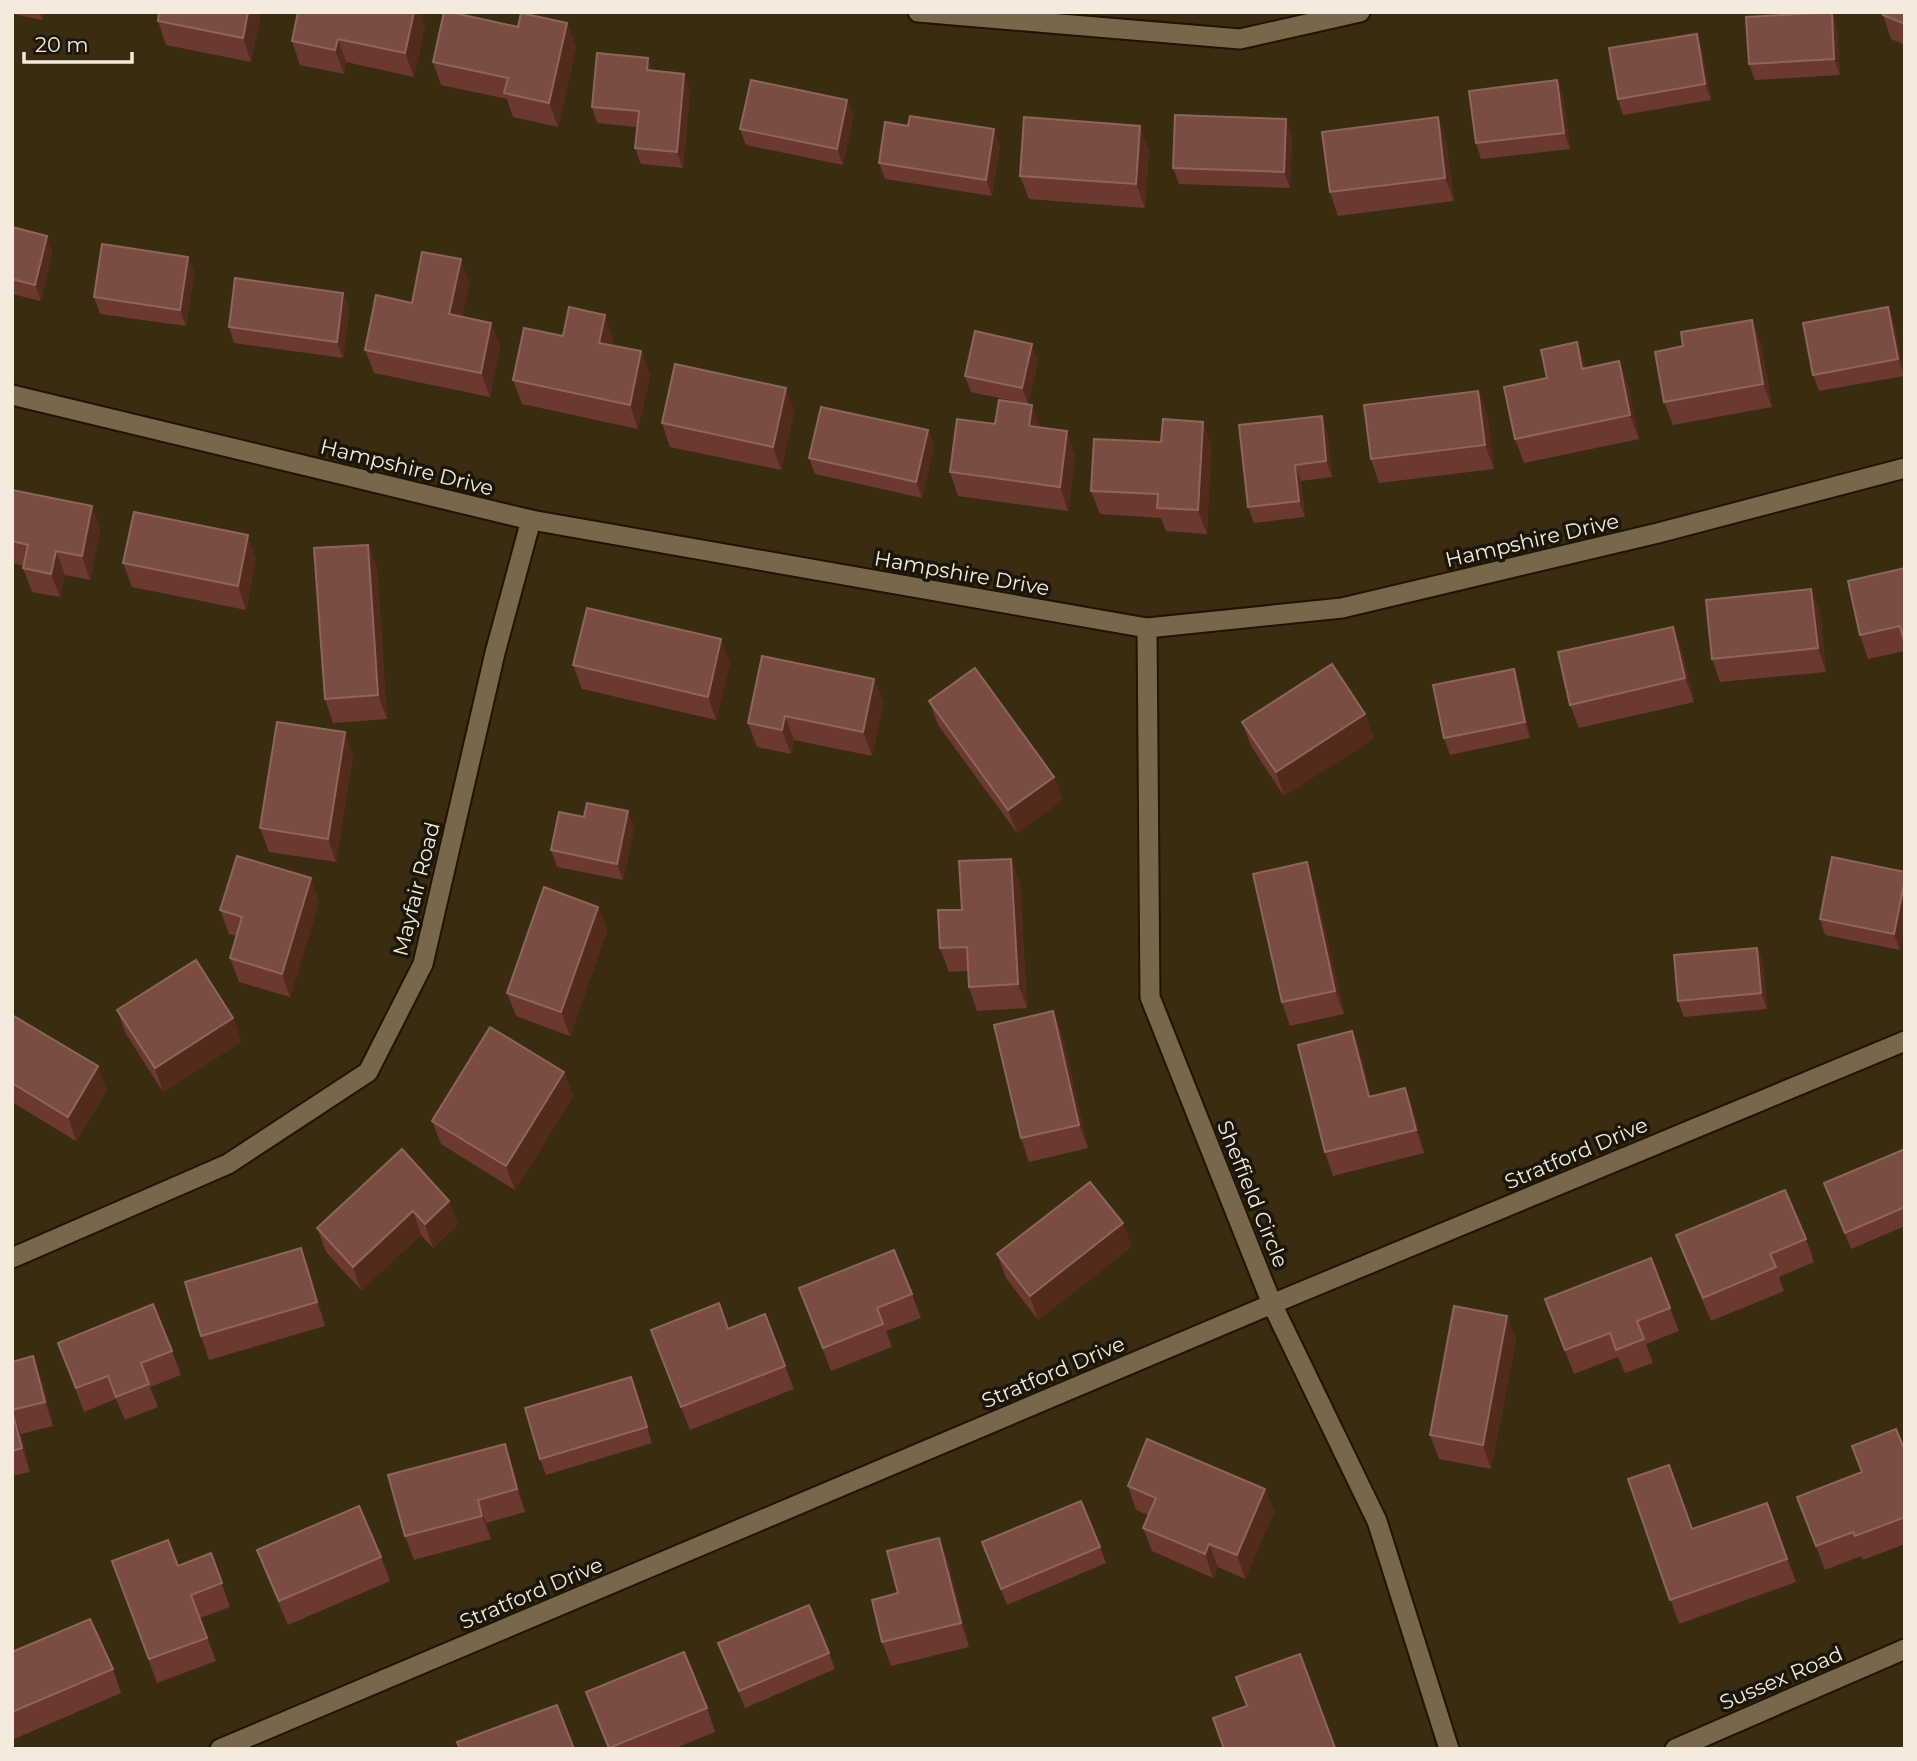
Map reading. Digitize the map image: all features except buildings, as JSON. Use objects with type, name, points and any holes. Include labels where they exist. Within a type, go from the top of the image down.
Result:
[{"type":"street","points":[[918,12],[1240,39],[1360,12]]},
{"type":"street","name":"Hampshire Drive","points":[[12,395],[531,520],[1147,628],[1342,608],[1658,533],[1905,468]]},
{"type":"street","name":"Mayfair Road","points":[[12,1258],[228,1164],[368,1072],[422,964],[495,653],[531,520]]},
{"type":"street","name":"Sheffield Circle","points":[[1147,628],[1150,997],[1272,1304],[1377,1521],[1449,1749]]},
{"type":"street","name":"Stratford Drive","points":[[220,1749],[1272,1304],[1905,1041]]},
{"type":"street","name":"Sussex Road","points":[[1675,1749],[1905,1649]]}]
